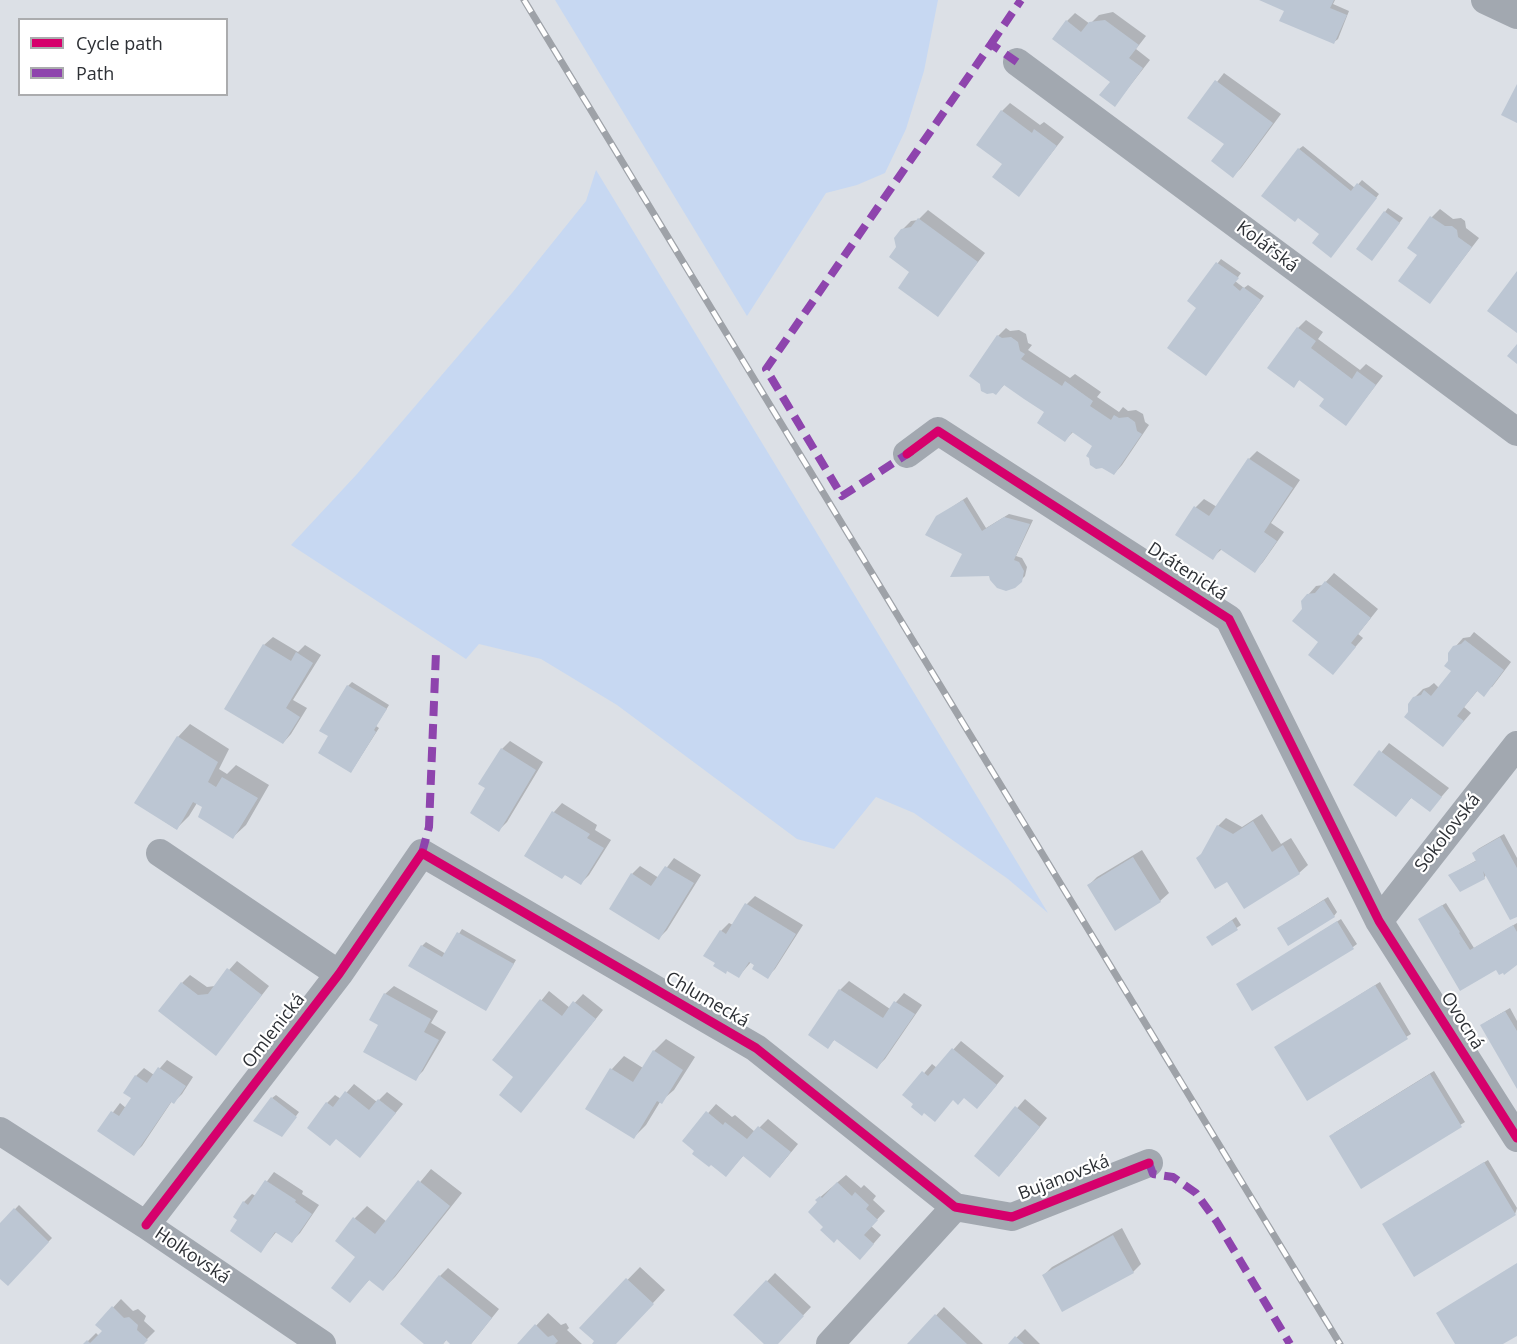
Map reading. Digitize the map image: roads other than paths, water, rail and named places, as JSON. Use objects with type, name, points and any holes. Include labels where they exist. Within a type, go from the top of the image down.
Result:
[{"type":"street","points":[[1485,0],[1517,15]]},
{"type":"street","name":"Kolářská","points":[[1017,62],[1517,432]]},
{"type":"street","name":"Drátenická","points":[[907,454],[938,431],[1229,619],[1379,921]]},
{"type":"street","name":"Sokolovská","points":[[1379,921],[1517,745]]},
{"type":"street","points":[[160,853],[339,974]]},
{"type":"street","name":"Omlenická","points":[[146,1225],[339,974],[422,853]]},
{"type":"street","name":"Chlumecká","points":[[422,853],[756,1048],[955,1207]]},
{"type":"street","name":"Ovocná","points":[[1379,921],[1517,1138]]},
{"type":"street","name":"Holkovská","points":[[0,1131],[146,1225],[322,1344]]},
{"type":"street","name":"Bujanovská","points":[[955,1207],[1012,1217],[1149,1163]]},
{"type":"street","points":[[830,1344],[955,1207]]},
{"type":"railway","points":[[524,0],[1340,1344]]}]
